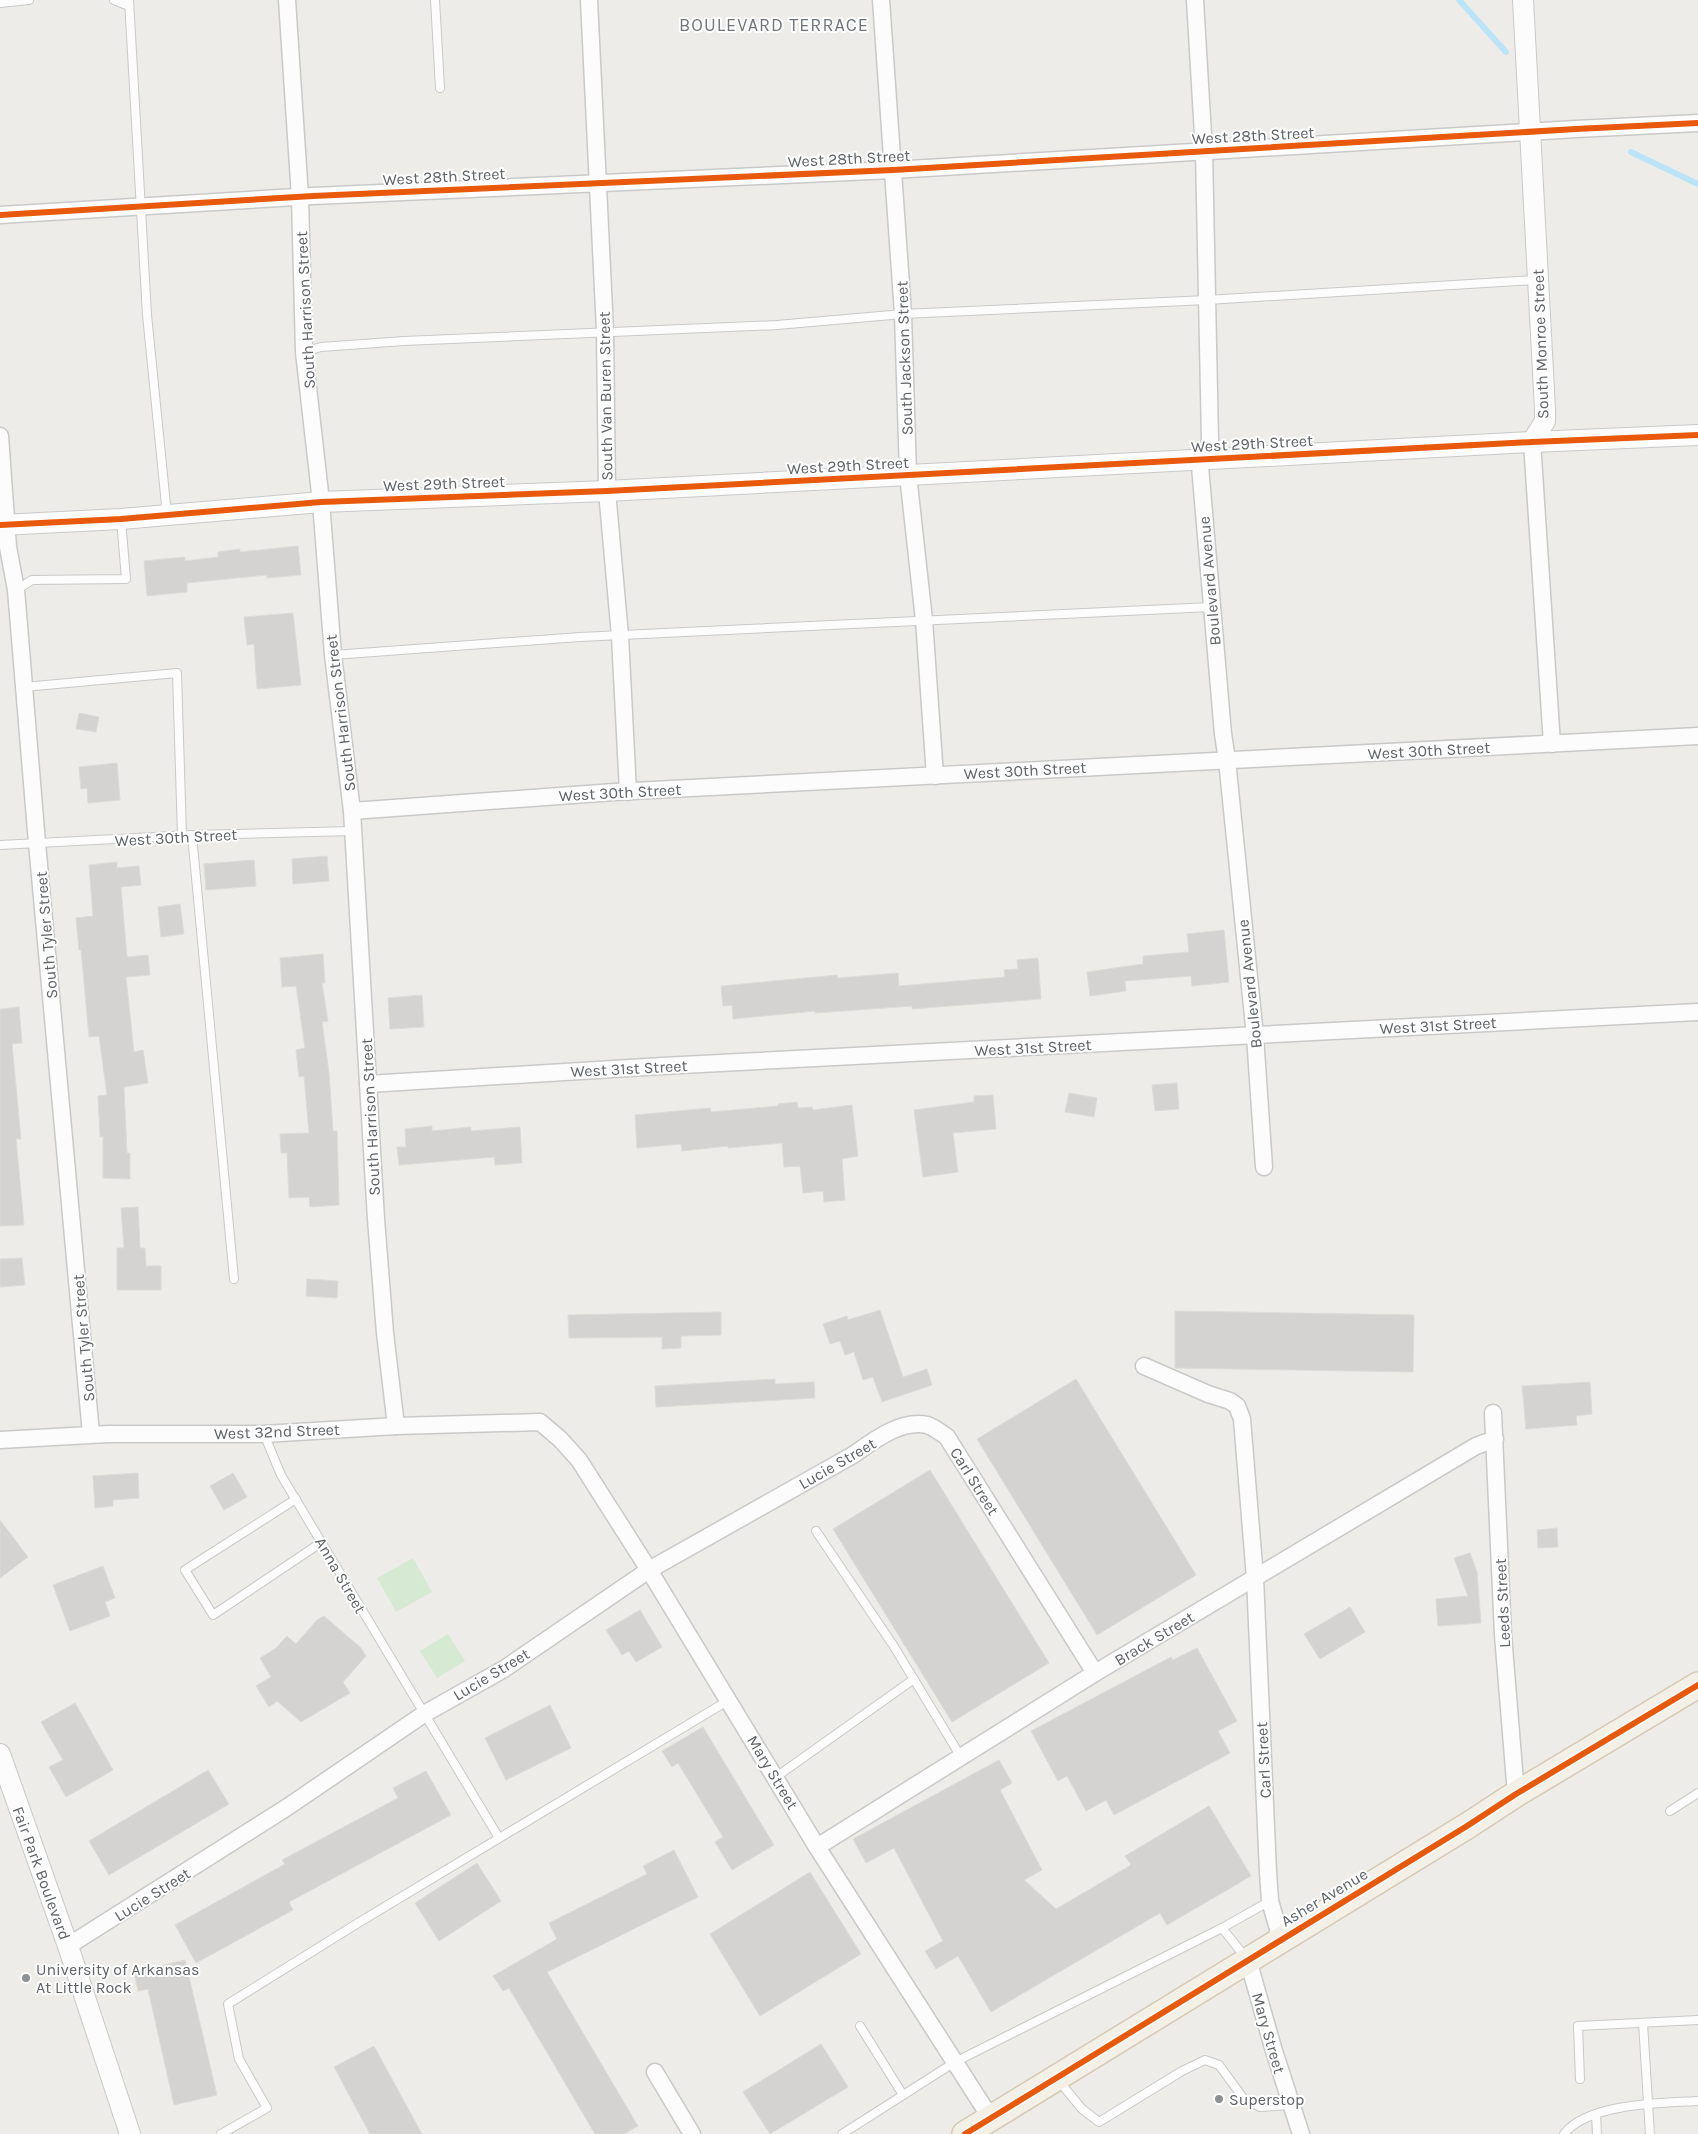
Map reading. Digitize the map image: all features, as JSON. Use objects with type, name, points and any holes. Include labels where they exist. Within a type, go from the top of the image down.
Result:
[{"type":"main road","name":"Asher Avenue","points":[[966,2134],[990,2117],[1057,2078],[1516,1794],[1698,1685]]},
{"type":"street","name":"South Harrison Street","points":[[287,0],[300,197],[304,352],[321,502],[333,655],[352,811],[385,1333],[396,1426]]},
{"type":"street","name":"South Van Buren Street","points":[[589,0],[605,331],[607,491],[620,636],[628,792]]},
{"type":"street","name":"South Jackson Street","points":[[881,0],[903,314],[908,475],[924,620],[935,776]]},
{"type":"street","points":[[1194,0],[1204,152],[1210,440],[1208,447],[1196,460]]},
{"type":"street","name":"South Monroe Street","points":[[1523,0],[1545,421],[1532,442],[1552,744]]},
{"type":"street","name":"West 28th Street","points":[[0,215],[300,197],[893,170],[1698,123]]},
{"type":"street","name":"West 29th Street","points":[[3,526],[121,519],[321,502],[607,491],[1532,442],[1698,435]]},
{"type":"street","name":"South Tyler Street","points":[[0,436],[3,526],[16,590],[37,843],[92,1434]]},
{"type":"street","name":"Boulevard Avenue","points":[[1196,460],[1200,466],[1223,734],[1256,1036],[1264,1167]]},
{"type":"street","name":"West 30th Street","points":[[352,811],[628,792],[1698,736]]},
{"type":"street","name":"West 31st Street","points":[[368,1084],[652,1066],[1698,1012]]},
{"type":"street","points":[[1144,1366],[1208,1394],[1230,1401],[1237,1406],[1242,1419],[1255,1578]]},
{"type":"street","name":"Leeds Street","points":[[1493,1413],[1503,1635],[1516,1794]]},
{"type":"street","name":"West 32nd Street","points":[[0,1440],[92,1434],[264,1434],[396,1426],[540,1422],[551,1430]]},
{"type":"street","name":"Lucie Street","points":[[68,1946],[286,1808],[424,1714],[504,1669],[649,1570],[896,1429],[914,1424],[925,1425]]},
{"type":"street","name":"Carl Street","points":[[925,1425],[947,1436],[1095,1673]]},
{"type":"street","name":"Mary Street","points":[[551,1430],[579,1460],[729,1700],[817,1847],[990,2117]]},
{"type":"street","name":"Brack Street","points":[[817,1847],[1095,1673],[1476,1446],[1495,1439]]},
{"type":"street","name":"Carl Street","points":[[1255,1578],[1270,1900],[1281,1939]]},
{"type":"street","name":"Fair Park Boulevard","points":[[0,1754],[68,1946],[130,2134]]},
{"type":"street","name":"Mary Street","points":[[1248,1960],[1300,2134]]},
{"type":"street","points":[[656,2072],[692,2134]]},
{"type":"lane","points":[[0,3],[29,0]]},
{"type":"lane","points":[[114,0],[129,3],[147,315],[166,505],[164,515]]},
{"type":"lane","points":[[435,0],[440,88]]},
{"type":"lane","points":[[304,352],[330,346],[605,331],[616,333],[777,325],[903,314],[1207,300],[1538,280]]},
{"type":"lane","points":[[16,590],[32,580],[126,579],[121,519]]},
{"type":"lane","points":[[333,655],[620,636],[1211,607]]},
{"type":"lane","points":[[24,687],[178,673],[182,836]]},
{"type":"lane","name":"West 30th Street","points":[[0,845],[192,835],[353,831]]},
{"type":"lane","points":[[192,835],[234,1279]]},
{"type":"lane","name":"Anna Street","points":[[264,1434],[281,1475],[499,1838]]},
{"type":"lane","points":[[296,1499],[185,1570],[213,1615],[322,1542]]},
{"type":"lane","points":[[816,1531],[854,1585],[961,1757]]},
{"type":"lane","points":[[776,1777],[914,1679]]},
{"type":"lane","points":[[221,2134],[267,2108],[239,2058],[228,2004],[729,1700]]},
{"type":"lane","points":[[1670,1811],[1698,1793]]},
{"type":"lane","points":[[842,2134],[956,2062],[1222,1928],[1270,1900]]},
{"type":"lane","points":[[1222,1928],[1248,1960]]},
{"type":"lane","points":[[1580,2079],[1578,2026],[1698,2020]]},
{"type":"lane","points":[[1643,2023],[1650,2134]]},
{"type":"lane","points":[[860,2026],[903,2095]]},
{"type":"lane","points":[[1057,2078],[1082,2109],[1099,2122],[1182,2071],[1205,2060],[1219,2065],[1244,2099],[1260,2107],[1290,2105]]},
{"type":"lane","points":[[1564,2134],[1568,2128],[1596,2114],[1648,2104],[1698,2101]]},
{"type":"lane","points":[[1596,2114],[1597,2134]]},
{"type":"green space","points":[[413,1558],[432,1592],[396,1612],[377,1578]]},
{"type":"green space","points":[[448,1634],[465,1661],[437,1678],[420,1651]]},
{"type":"building","points":[[298,546],[301,575],[267,578],[267,575],[187,583],[187,592],[147,596],[144,561],[185,557],[185,561],[218,557],[218,552],[240,549],[240,552]]},
{"type":"building","points":[[293,613],[301,685],[257,689],[254,644],[247,645],[244,617]]},
{"type":"building","points":[[79,713],[99,717],[96,732],[76,729]]},
{"type":"building","points":[[117,763],[120,800],[88,803],[87,788],[81,789],[79,767]]},
{"type":"building","points":[[327,856],[329,881],[293,884],[292,859]]},
{"type":"building","points":[[254,860],[256,886],[206,890],[204,864]]},
{"type":"building","points":[[117,862],[117,868],[139,866],[141,885],[121,887],[127,957],[148,955],[150,975],[126,977],[134,1052],[143,1050],[148,1083],[124,1087],[127,1153],[130,1153],[130,1179],[103,1178],[103,1136],[100,1137],[98,1096],[107,1095],[99,1036],[89,1037],[76,918],[93,916],[89,865]]},
{"type":"building","points":[[180,904],[184,934],[161,937],[158,907]]},
{"type":"building","points":[[1224,930],[1229,982],[1192,986],[1191,976],[1125,981],[1126,991],[1090,996],[1087,972],[1143,964],[1143,956],[1189,952],[1187,934]]},
{"type":"building","points":[[323,954],[325,983],[322,983],[328,1021],[322,1022],[329,1073],[333,1131],[337,1131],[339,1205],[310,1207],[309,1197],[289,1198],[287,1153],[281,1153],[280,1134],[309,1133],[304,1076],[299,1077],[296,1050],[305,1048],[296,986],[282,987],[280,958]]},
{"type":"building","points":[[1038,958],[1041,999],[912,1009],[912,1006],[815,1013],[815,1011],[733,1019],[732,1005],[723,1006],[721,986],[837,975],[838,978],[898,973],[899,986],[1005,977],[1004,970],[1018,969],[1017,960]]},
{"type":"building","points":[[422,995],[424,1027],[390,1029],[388,998]]},
{"type":"building","points":[[19,1007],[22,1043],[12,1044],[21,1139],[16,1139],[24,1225],[0,1226],[0,1009]]},
{"type":"building","points":[[1177,1083],[1179,1109],[1155,1111],[1152,1085]]},
{"type":"building","points":[[1069,1093],[1097,1098],[1094,1117],[1065,1112]]},
{"type":"building","points":[[993,1095],[996,1129],[953,1133],[958,1172],[923,1177],[914,1110],[974,1102],[974,1096]]},
{"type":"building","points":[[797,1102],[798,1108],[812,1107],[813,1110],[852,1105],[858,1156],[842,1159],[845,1200],[824,1202],[823,1191],[803,1193],[800,1166],[784,1167],[782,1143],[682,1151],[681,1144],[637,1148],[635,1115],[710,1108],[711,1112],[778,1106],[778,1104]]},
{"type":"building","points":[[432,1126],[432,1131],[471,1127],[471,1131],[520,1127],[522,1163],[495,1165],[494,1157],[399,1165],[397,1147],[406,1147],[405,1129]]},
{"type":"building","points":[[138,1207],[140,1248],[145,1248],[146,1266],[161,1266],[161,1290],[117,1290],[117,1248],[124,1248],[121,1208]]},
{"type":"building","points":[[22,1258],[25,1285],[0,1287],[0,1259]]},
{"type":"building","points":[[307,1279],[338,1281],[337,1298],[306,1296]]},
{"type":"building","points":[[880,1310],[903,1377],[927,1369],[932,1385],[882,1402],[873,1377],[863,1380],[854,1352],[845,1355],[840,1341],[830,1344],[823,1324],[847,1316],[848,1320]]},
{"type":"building","points":[[1175,1311],[1414,1315],[1413,1372],[1175,1368]]},
{"type":"building","points":[[721,1312],[721,1335],[681,1336],[681,1348],[662,1349],[662,1337],[569,1338],[568,1315]]},
{"type":"building","points":[[775,1379],[775,1384],[814,1382],[815,1398],[656,1407],[655,1386]]},
{"type":"building","points":[[1076,1379],[1196,1575],[1097,1635],[977,1439]]},
{"type":"building","points":[[1590,1382],[1592,1414],[1576,1416],[1577,1425],[1526,1429],[1522,1386]]},
{"type":"building","points":[[930,1470],[1049,1663],[952,1722],[833,1529]]},
{"type":"building","points":[[138,1473],[139,1498],[113,1500],[113,1506],[95,1508],[93,1476]]},
{"type":"building","points":[[233,1473],[247,1497],[224,1510],[210,1486]]},
{"type":"building","points":[[0,1520],[28,1557],[0,1578]]},
{"type":"building","points":[[1557,1528],[1558,1547],[1538,1548],[1537,1530]]},
{"type":"building","points":[[1470,1553],[1477,1572],[1481,1623],[1438,1626],[1436,1599],[1468,1596],[1454,1558]]},
{"type":"building","points":[[103,1566],[115,1598],[105,1602],[110,1616],[70,1631],[53,1585]]},
{"type":"building","points":[[1350,1607],[1365,1632],[1320,1659],[1304,1634]]},
{"type":"building","points":[[640,1610],[662,1647],[636,1662],[629,1651],[622,1655],[606,1630]]},
{"type":"building","points":[[324,1616],[361,1648],[366,1656],[343,1682],[350,1693],[301,1722],[277,1701],[269,1707],[256,1686],[271,1677],[260,1658],[276,1648],[287,1636],[296,1644],[317,1620]]},
{"type":"building","points":[[1197,1648],[1237,1721],[1218,1731],[1230,1753],[1114,1815],[1106,1800],[1086,1811],[1067,1776],[1058,1781],[1031,1731],[1171,1657],[1173,1660]]},
{"type":"building","points":[[75,1703],[113,1770],[66,1797],[49,1767],[63,1760],[41,1722]]},
{"type":"building","points":[[550,1705],[571,1748],[506,1780],[485,1738]]},
{"type":"building","points":[[703,1727],[774,1845],[732,1870],[715,1842],[723,1837],[678,1763],[672,1767],[662,1751]]},
{"type":"building","points":[[999,1760],[1012,1783],[1000,1790],[1042,1870],[1024,1880],[1056,1909],[1131,1865],[1125,1856],[1209,1806],[1251,1876],[1167,1925],[1160,1913],[991,2012],[958,1956],[936,1969],[925,1951],[943,1941],[894,1848],[866,1863],[853,1839]]},
{"type":"building","points":[[208,1770],[229,1804],[109,1875],[89,1841]]},
{"type":"building","points":[[426,1771],[451,1815],[289,1902],[293,1910],[196,1963],[175,1925],[285,1864],[282,1860],[398,1798],[393,1788]]},
{"type":"building","points":[[674,1850],[698,1897],[547,1972],[638,2126],[624,2134],[595,2134],[509,1988],[503,1991],[493,1976],[557,1939],[549,1923],[647,1874],[643,1866]]},
{"type":"building","points":[[477,1863],[501,1901],[439,1941],[415,1903]]},
{"type":"building","points":[[810,1872],[861,1954],[760,2016],[710,1934]]},
{"type":"building","points":[[185,1960],[217,2095],[174,2105],[148,1989],[138,1991],[134,1972]]},
{"type":"building","points":[[821,2044],[848,2087],[770,2134],[743,2092]]},
{"type":"building","points":[[374,2046],[422,2134],[370,2134],[334,2067]]},
{"type":"waterway","points":[[1459,0],[1506,52]]},
{"type":"waterway","points":[[1631,152],[1698,184]]},
{"type":"cycle path","points":[[0,215],[313,196],[893,170],[1698,123]]},
{"type":"cycle path","points":[[0,525],[121,519],[321,502],[607,491],[1532,442],[1698,435]]},
{"type":"cycle path","points":[[965,2134],[1467,1826],[1516,1794],[1698,1685]]},
{"type":"place","name":"University of Arkansas At Little Rock","points":[[26,1978]]},
{"type":"place","name":"Superstop","points":[[1219,2099]]},
{"type":"district","name":"BOULEVARD TERRACE","points":[[774,25]]}]
